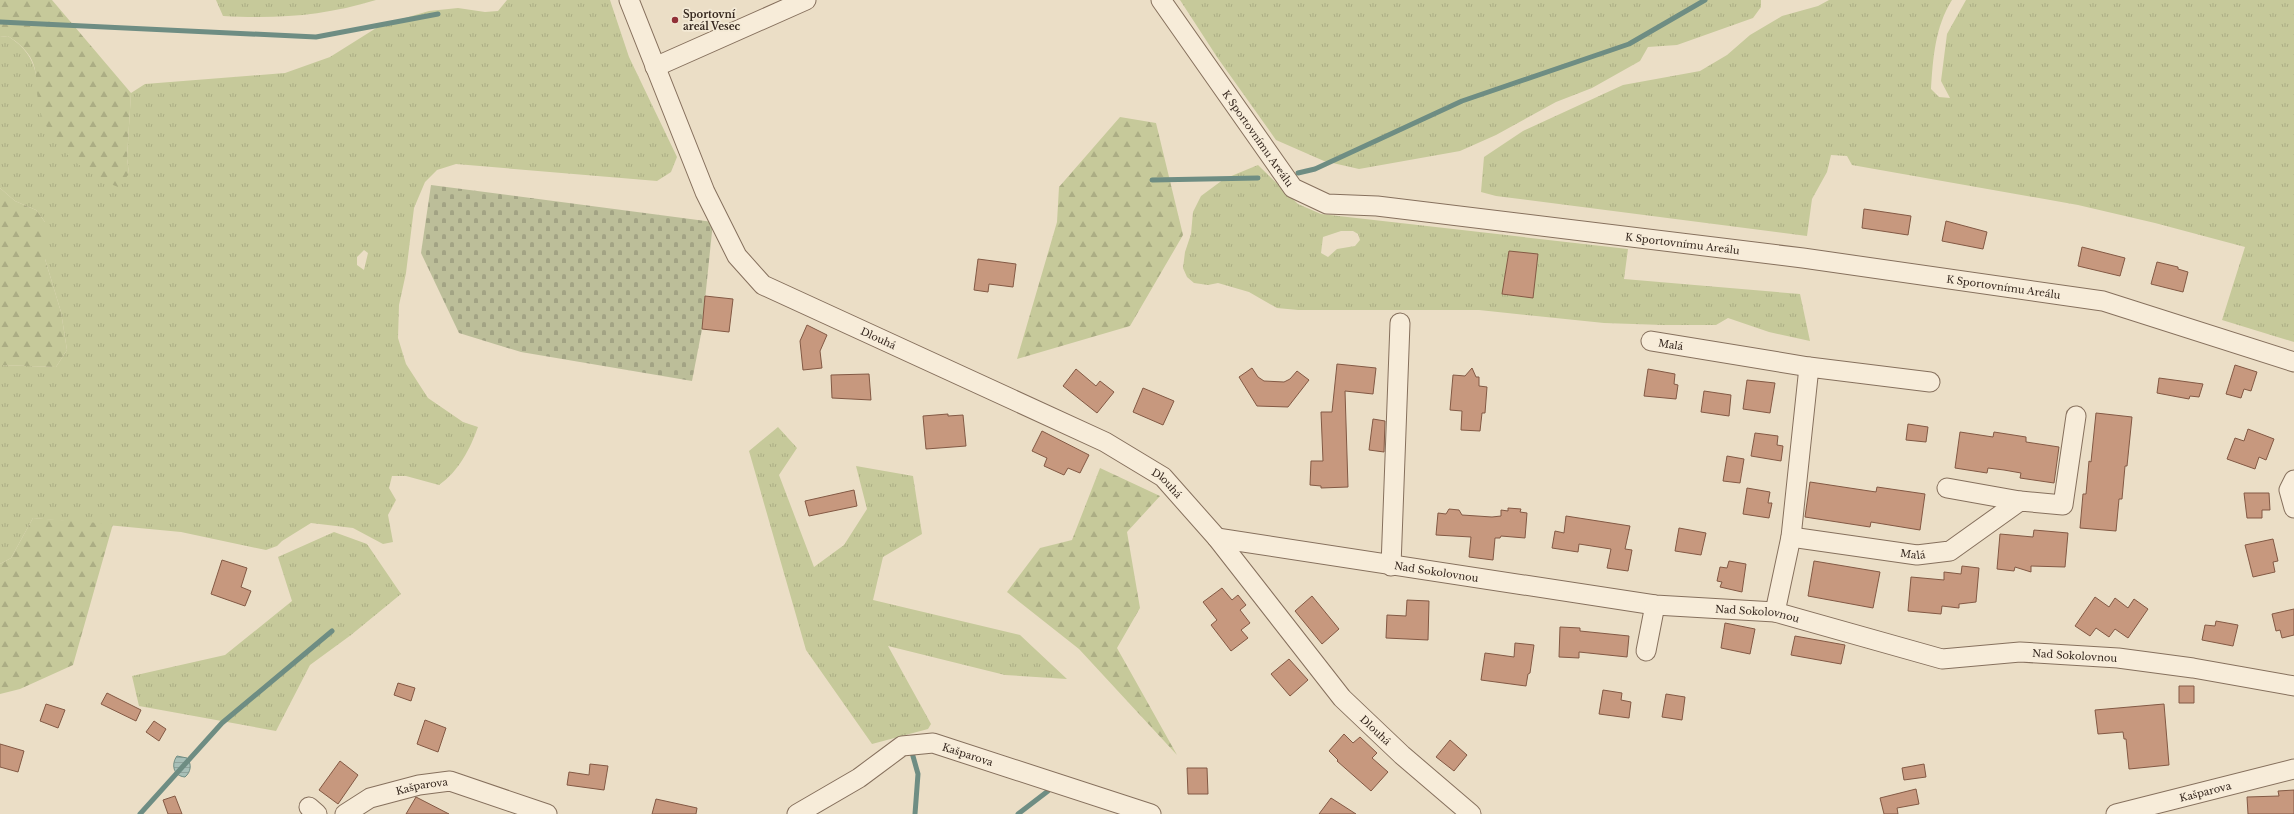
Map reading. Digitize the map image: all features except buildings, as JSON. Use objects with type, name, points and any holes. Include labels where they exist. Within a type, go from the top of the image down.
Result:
[{"type":"street","points":[[629,0],[655,67],[806,0]]},
{"type":"street","name":"K Sportovnímu Areálu","points":[[1161,0],[1292,188],[1327,204],[1377,206],[1803,258],[2103,301],[2294,362]]},
{"type":"street","name":"Dlouhá","points":[[655,67],[705,192],[737,256],[763,285],[1105,442],[1163,476],[1217,538],[1342,698],[1402,755],[1471,814]]},
{"type":"street","points":[[1392,566],[1400,323]]},
{"type":"street","name":"Malá","points":[[1651,341],[1809,367],[1930,382]]},
{"type":"street","points":[[1775,612],[1791,536],[1809,367]]},
{"type":"street","points":[[1947,488],[2020,501],[2062,505],[2076,416]]},
{"type":"street","points":[[2294,480],[2289,490],[2294,508]]},
{"type":"street","name":"Malá","points":[[1791,536],[1917,555],[1950,551],[2020,501]]},
{"type":"street","name":"Nad Sokolovnou","points":[[1217,538],[1392,566],[1655,605],[1775,612],[1942,659],[2020,652],[2118,658],[2193,668],[2294,686]]},
{"type":"street","points":[[1646,651],[1655,605]]},
{"type":"street","name":"Kašparova","points":[[797,814],[859,778],[902,746],[933,743],[1151,814]]},
{"type":"street","name":"Kašparova","points":[[2116,814],[2294,769]]},
{"type":"street","name":"Kašparova","points":[[345,814],[370,798],[419,785],[450,781],[547,814]]},
{"type":"green space","points":[[0,0],[52,0],[131,93],[127,158],[129,174],[118,187],[106,182],[83,168],[54,140],[42,116],[37,92],[36,72],[33,63],[28,54],[20,45],[8,36],[0,37]]},
{"type":"green space","points":[[216,0],[376,0],[338,10],[319,13],[243,17],[223,16]]},
{"type":"green space","points":[[507,0],[610,0],[629,57],[677,157],[671,172],[657,181],[456,164],[437,170],[425,182],[414,208],[406,273],[399,305],[398,338],[406,364],[428,398],[463,422],[478,427],[463,459],[452,473],[439,485],[406,476],[392,476],[389,488],[396,500],[388,515],[393,542],[383,544],[353,528],[311,523],[282,541],[277,546],[266,550],[181,532],[33,518],[11,558],[0,564],[0,365],[56,367],[67,350],[61,312],[45,259],[45,222],[36,210],[15,201],[0,188],[0,37],[8,36],[19,44],[32,61],[37,80],[42,115],[129,174],[127,158],[131,93],[145,84],[285,73],[330,57],[381,25],[429,11],[458,8],[485,12],[498,11]],"holes":[[[364,250],[368,253],[364,270],[357,265],[357,257]]]},
{"type":"green space","points":[[1180,0],[1761,0],[1761,7],[1753,18],[1677,45],[1648,47],[1640,61],[1592,88],[1556,102],[1496,135],[1460,151],[1359,169],[1324,161],[1276,140],[1217,57]]},
{"type":"green space","points":[[1829,0],[1952,0],[1946,10],[1938,32],[1934,54],[1931,89],[1939,97],[1950,98],[1941,81],[1947,34],[1966,0],[2294,0],[2294,342],[2222,320],[2245,247],[2155,223],[2078,205],[1852,165],[1847,156],[1831,155],[1827,172],[1812,199],[1807,236],[1496,196],[1481,192],[1484,157],[1523,131],[1623,85],[1700,71],[1727,55],[1750,35],[1782,16],[1818,6]]},
{"type":"green space","points":[[1120,117],[1156,123],[1183,235],[1130,326],[1017,359],[1057,222],[1059,187]]},
{"type":"green space","points":[[1258,165],[1298,204],[1321,214],[1628,249],[1624,279],[1800,294],[1810,341],[1769,332],[1728,318],[1716,325],[1663,325],[1604,323],[1479,310],[1298,310],[1277,308],[1249,292],[1218,283],[1208,285],[1194,283],[1187,277],[1183,268],[1185,252],[1191,234],[1193,212],[1201,196],[1224,179]],"holes":[[[1341,231],[1353,231],[1358,234],[1360,240],[1355,246],[1337,249],[1328,257],[1321,253],[1323,237]]]},
{"type":"green space","points":[[431,185],[713,222],[702,329],[692,381],[521,352],[459,333],[421,253]]},
{"type":"green space","points":[[0,188],[15,201],[36,210],[45,222],[45,259],[61,312],[67,350],[56,367],[0,365]]},
{"type":"green space","points":[[778,427],[797,448],[779,475],[814,567],[844,545],[867,509],[856,466],[913,476],[922,534],[883,557],[873,600],[1020,635],[1067,679],[1005,675],[888,646],[931,724],[928,729],[872,744],[806,650],[749,451]]},
{"type":"green space","points":[[1100,468],[1160,496],[1127,532],[1140,608],[1117,648],[1177,755],[1079,649],[1007,592],[1040,548],[1072,540]]},
{"type":"green space","points":[[33,518],[113,524],[73,665],[20,689],[0,694],[0,564],[11,558]]},
{"type":"green space","points":[[334,532],[367,544],[401,594],[351,635],[310,665],[276,731],[139,706],[132,676],[225,655],[292,601],[278,557]]},
{"type":"water","points":[[177,756],[187,758],[190,763],[190,770],[185,777],[178,774],[174,769],[174,763]]},
{"type":"waterway","points":[[1298,173],[1315,169],[1462,101],[1629,44],[1705,0]]},
{"type":"waterway","points":[[0,22],[316,37],[438,14]]},
{"type":"waterway","points":[[1152,180],[1258,178]]},
{"type":"waterway","points":[[140,814],[222,723],[332,631]]},
{"type":"waterway","points":[[911,749],[918,774],[915,814]]},
{"type":"waterway","points":[[1018,814],[1048,791]]},
{"type":"place","name":"Sportovní areál Vesec","points":[[675,20]]}]
